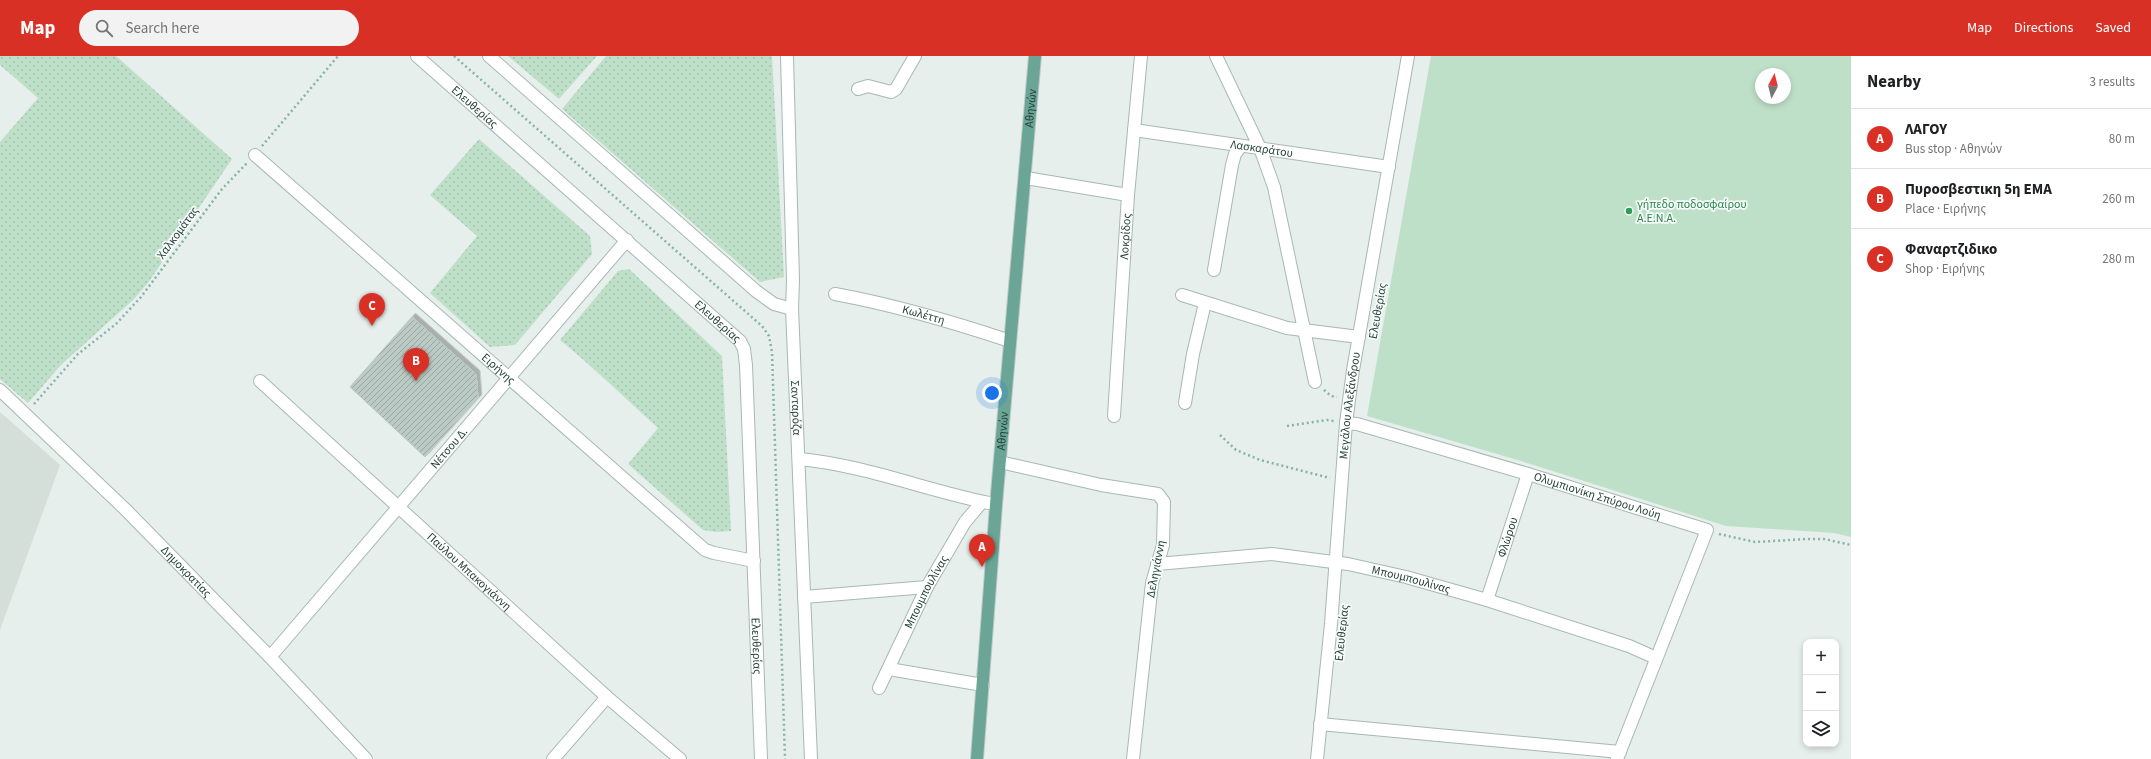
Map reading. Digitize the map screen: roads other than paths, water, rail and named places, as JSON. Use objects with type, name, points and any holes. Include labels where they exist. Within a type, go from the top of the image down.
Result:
[{"type":"main road","name":"Αθηνών","points":[[977,759],[996,505],[1026,178],[1035,56]]},
{"type":"street","name":"Ελευθερίας","points":[[417,56],[733,333],[744,348],[746,365],[761,759]]},
{"type":"street","points":[[489,56],[756,291],[774,304],[792,309]]},
{"type":"street","name":"Σανταρόζα","points":[[787,56],[793,280],[792,309],[811,759]]},
{"type":"street","points":[[858,89],[868,86],[891,92],[896,90],[915,56]]},
{"type":"street","name":"Λοκρίδος","points":[[1114,416],[1128,195],[1141,56]]},
{"type":"street","points":[[1216,56],[1260,148],[1274,187],[1315,382]]},
{"type":"street","name":"Μεγάλου Αλεξάνδρου","points":[[1317,759],[1346,423],[1359,337],[1408,56]]},
{"type":"street","name":"Λασκαράτου","points":[[1134,130],[1388,167]]},
{"type":"street","points":[[1214,270],[1232,165],[1235,154],[1241,146]]},
{"type":"street","name":"Ειρήνης","points":[[255,155],[509,376],[705,550],[754,561]]},
{"type":"street","points":[[1026,178],[1128,195]]},
{"type":"street","name":"Νέτσου Δ.","points":[[270,657],[627,240]]},
{"type":"street","name":"Κωλέττη","points":[[835,294],[926,315],[1010,342]]},
{"type":"street","points":[[1182,295],[1287,328],[1359,337]]},
{"type":"street","points":[[1185,403],[1193,354],[1205,303]]},
{"type":"street","name":"Παύλου Μπακογιάννη","points":[[260,381],[397,508],[607,697],[680,759]]},
{"type":"street","name":"Δημοκρατίας","points":[[0,390],[27,413],[125,509],[270,657],[366,759]]},
{"type":"street","name":"Ολυμπιονίκη Σπύρου Λούη","points":[[1346,423],[1357,424],[1528,474],[1708,530],[1656,658]]},
{"type":"street","points":[[799,459],[823,462],[912,482],[996,505]]},
{"type":"street","name":"Δεληγιάννη","points":[[1000,462],[1102,485],[1158,494],[1164,502],[1163,545],[1152,583],[1133,759]]},
{"type":"street","name":"Φλώρου","points":[[1487,600],[1528,474]]},
{"type":"street","name":"Μπουμπουλίνας","points":[[878,688],[889,669],[927,587],[965,522],[982,502]]},
{"type":"street","name":"Μπουμπουλίνας","points":[[1157,564],[1272,554],[1335,562],[1406,577],[1487,600],[1629,646],[1656,658]]},
{"type":"street","points":[[804,598],[927,587]]},
{"type":"street","points":[[1320,724],[1618,755],[1656,658]]},
{"type":"street","points":[[889,669],[983,685]]},
{"type":"street","points":[[552,759],[607,697]]},
{"type":"place","name":"γήπεδο ποδοσφαίρου Α.Ε.Ν.Α.","points":[[1629,211]]},
{"type":"place","name":"Φαναρτζιδικο","points":[[372,326]]},
{"type":"place","name":"Πυροσβεστικη 5η ΕΜΑ","points":[[416,381]]},
{"type":"place","name":"ΛΑΓΟΥ","points":[[982,567]]}]
